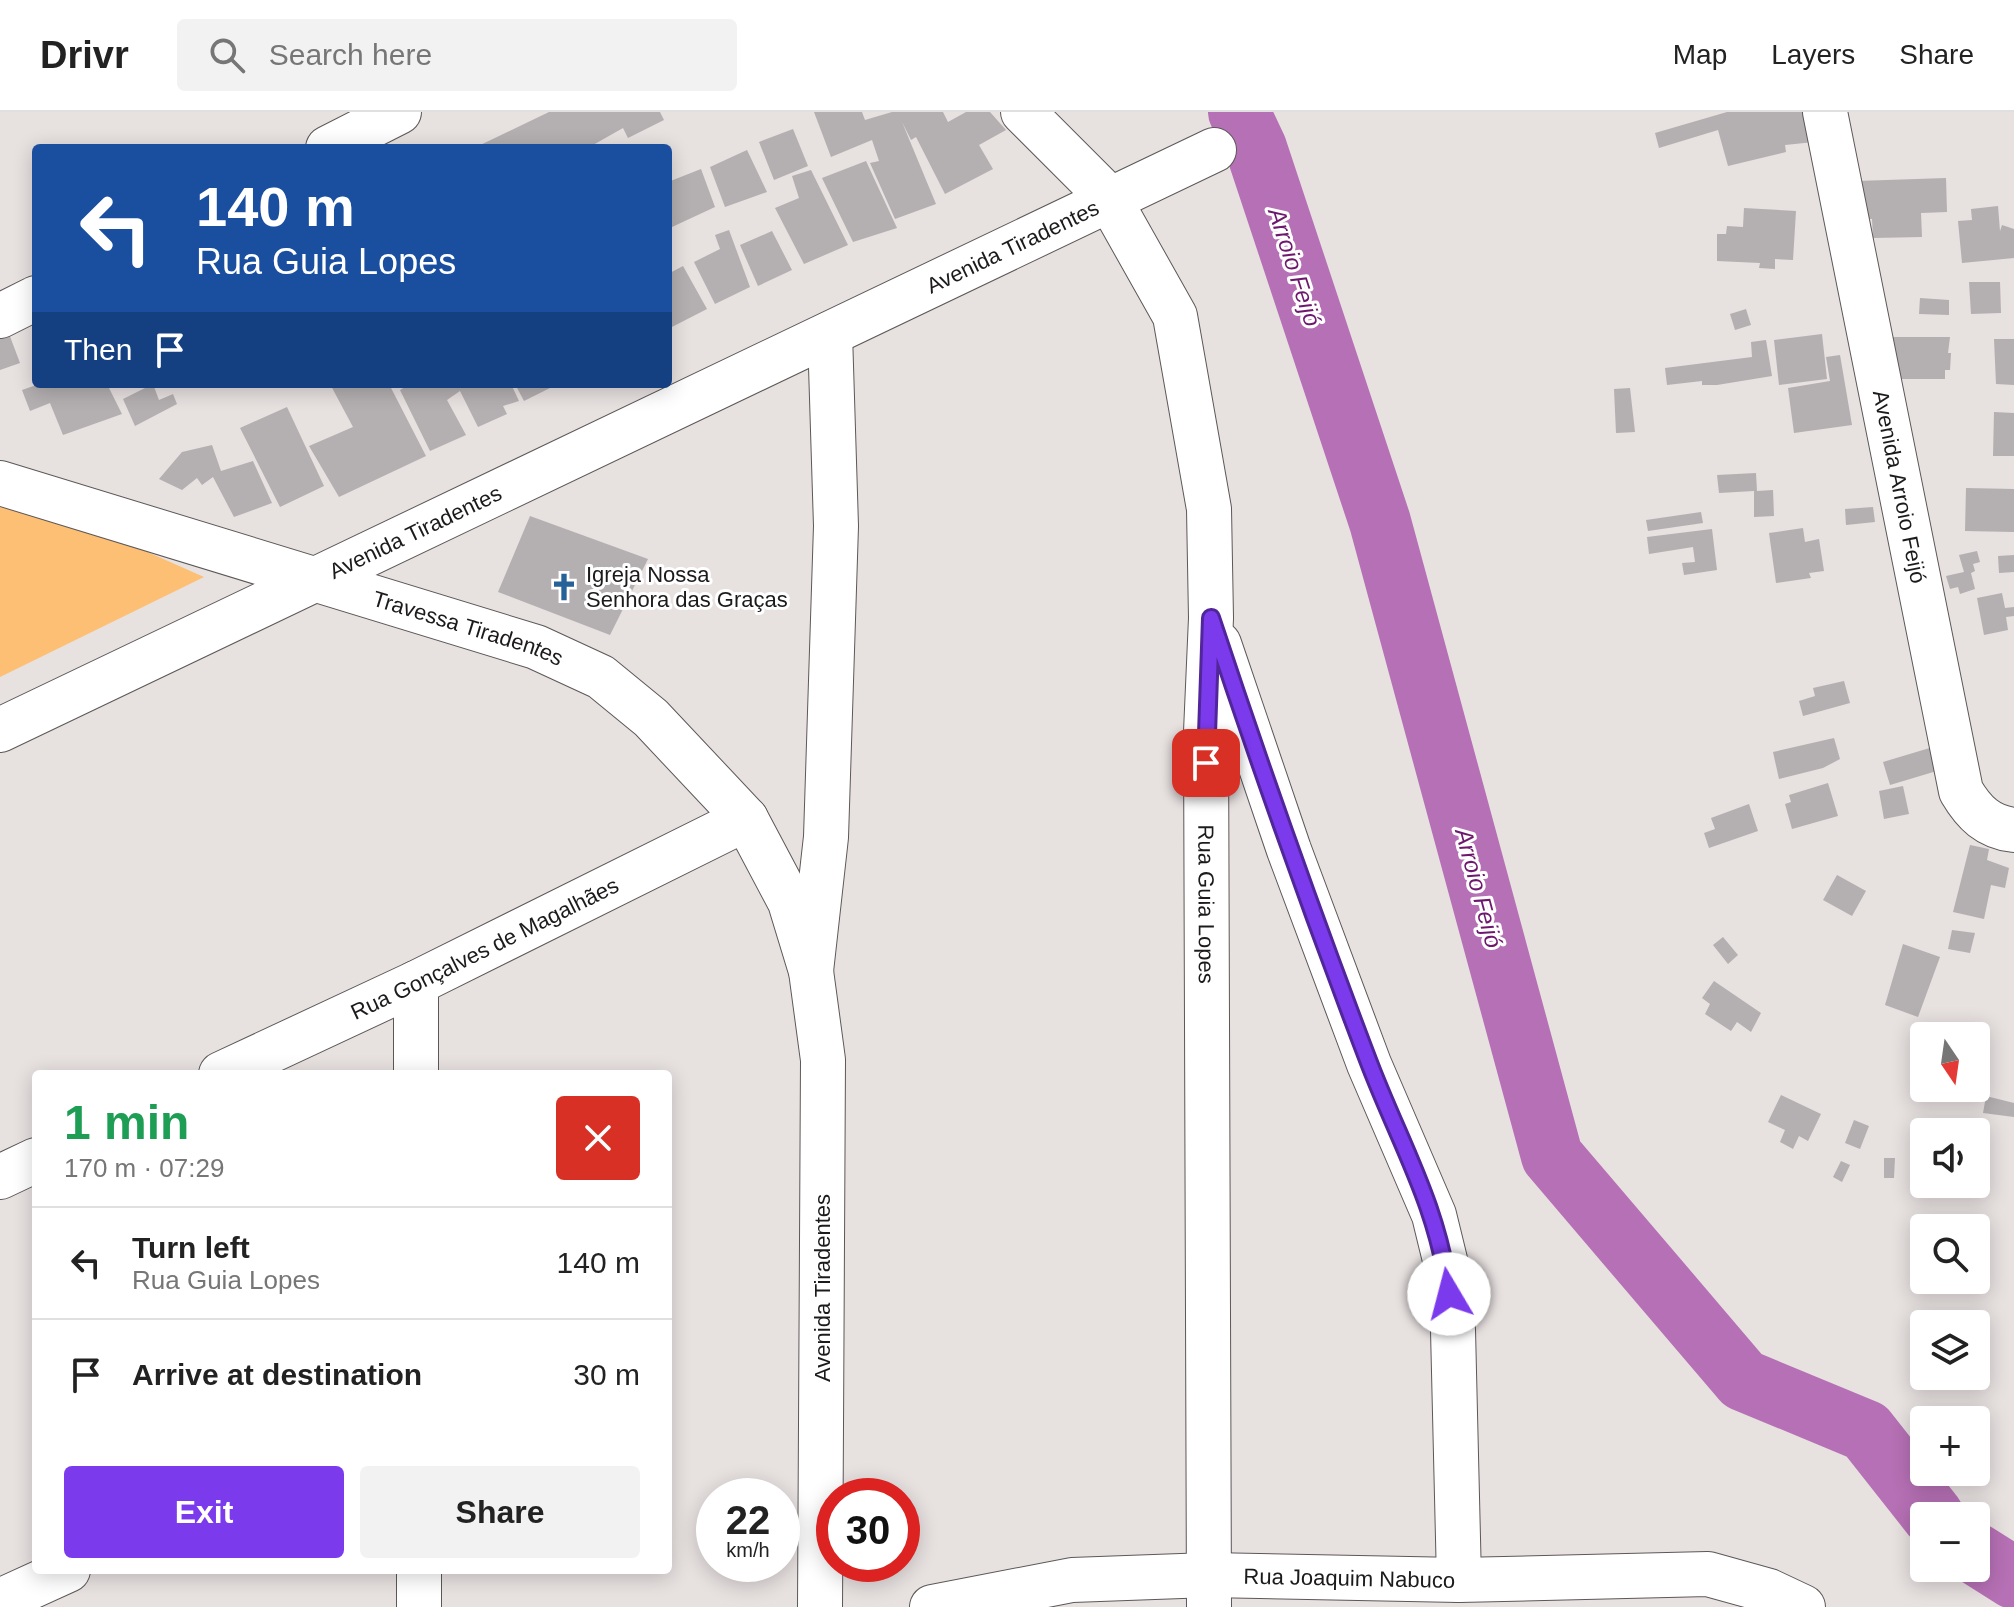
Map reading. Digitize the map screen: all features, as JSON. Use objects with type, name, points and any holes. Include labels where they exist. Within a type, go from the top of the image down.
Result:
[{"type":"street","points":[[336,144],[399,112]]},
{"type":"street","name":"Rua Guia Lopes","points":[[1023,112],[1108,197],[1175,316],[1209,509],[1211,618],[1206,732],[1209,1591]]},
{"type":"street","name":"Avenida Arroio Feijó","points":[[1825,112],[1961,791],[1974,812],[2000,828],[2014,830]]},
{"type":"street","name":"Avenida Tiradentes","points":[[0,730],[830,334],[1108,197],[1214,150]]},
{"type":"street","points":[[0,316],[32,300]]},
{"type":"street","name":"Avenida Tiradentes","points":[[811,971],[826,837],[836,526],[830,334]]},
{"type":"street","name":"Travessa Tiradentes","points":[[0,483],[536,647],[601,677],[651,718],[746,819]]},
{"type":"street","points":[[1211,618],[1294,864],[1369,1064],[1434,1215],[1445,1260],[1453,1330],[1459,1580]]},
{"type":"street","name":"Avenida Tiradentes","points":[[746,819],[790,902],[811,971],[823,1060],[820,1607]]},
{"type":"street","name":"Rua Gonçalves de Magalhães","points":[[230,1070],[416,983],[746,819]]},
{"type":"street","points":[[416,983],[416,1070]]},
{"type":"street","points":[[0,1177],[32,1162]]},
{"type":"street","points":[[0,1601],[59,1574]]},
{"type":"street","points":[[419,1574],[419,1607]]},
{"type":"street","name":"Rua Joaquim Nabuco","points":[[932,1607],[1072,1580],[1209,1591],[1459,1580],[1708,1574],[1777,1602]]},
{"type":"shaded area","points":[[0,503],[46,507],[204,577],[0,677]]},
{"type":"building","points":[[549,112],[660,112],[664,120],[628,138],[623,128],[595,144],[482,144]]},
{"type":"building","points":[[814,112],[862,112],[865,120],[892,112],[943,112],[948,122],[966,112],[990,112],[1006,130],[979,145],[993,169],[945,194],[916,137],[911,140],[902,122],[936,204],[895,219],[870,163],[879,161],[872,140],[831,157]]},
{"type":"building","points":[[1727,112],[1809,112],[1814,142],[1785,145],[1786,152],[1728,166],[1718,130],[1659,148],[1655,133]]},
{"type":"building","points":[[793,129],[808,166],[774,180],[759,142]]},
{"type":"building","points":[[747,150],[767,192],[725,207],[710,167]]},
{"type":"building","points":[[866,161],[897,228],[853,242],[822,178]]},
{"type":"building","points":[[701,169],[715,207],[672,227],[672,180]]},
{"type":"building","points":[[811,170],[848,245],[804,264],[775,208],[799,198],[792,176]]},
{"type":"building","points":[[1946,178],[1947,212],[1921,213],[1922,237],[1873,238],[1872,219],[1861,219],[1857,181]]},
{"type":"building","points":[[1998,206],[2000,231],[2002,225],[2014,229],[2014,258],[1962,263],[1958,221],[1972,220],[1971,209]]},
{"type":"building","points":[[1744,208],[1796,211],[1793,260],[1775,259],[1775,269],[1759,268],[1760,263],[1717,261],[1717,234],[1726,234],[1727,226],[1743,227]]},
{"type":"building","points":[[729,230],[750,287],[715,304],[694,262],[720,249],[715,235]]},
{"type":"building","points":[[772,231],[792,270],[758,286],[740,245]]},
{"type":"building","points":[[683,266],[707,309],[672,327],[672,272]]},
{"type":"building","points":[[1969,282],[2000,282],[2001,313],[1971,314]]},
{"type":"building","points":[[1920,298],[1949,300],[1949,315],[1919,314]]},
{"type":"building","points":[[1746,309],[1751,325],[1735,330],[1730,314]]},
{"type":"building","points":[[8,331],[20,363],[0,370],[0,335]]},
{"type":"building","points":[[1822,334],[1827,379],[1779,385],[1774,340]]},
{"type":"building","points":[[1893,337],[1950,337],[1950,370],[1945,370],[1945,379],[1892,379]]},
{"type":"building","points":[[1994,339],[2014,339],[2014,385],[1996,384]]},
{"type":"building","points":[[1766,340],[1772,376],[1717,385],[1702,385],[1702,381],[1667,385],[1665,368],[1752,357],[1751,342]]},
{"type":"building","points":[[1840,355],[1852,425],[1794,433],[1788,388],[1830,381],[1826,357]]},
{"type":"building","points":[[32,386],[109,388],[122,414],[63,435],[50,403],[30,411],[22,390]]},
{"type":"building","points":[[145,388],[154,388],[159,400],[173,394],[177,404],[135,426],[123,399]]},
{"type":"building","points":[[332,388],[391,388],[426,456],[339,497],[309,446],[353,427]]},
{"type":"building","points":[[513,388],[519,401],[503,406],[507,414],[478,427],[460,391],[447,400],[466,435],[430,451],[400,390]]},
{"type":"building","points":[[517,388],[550,388],[524,401]]},
{"type":"building","points":[[1630,388],[1635,432],[1616,433],[1614,389]]},
{"type":"building","points":[[287,407],[324,486],[280,507],[240,428]]},
{"type":"building","points":[[1994,412],[2014,413],[2014,456],[1993,456]]},
{"type":"building","points":[[212,445],[221,471],[253,461],[272,503],[234,517],[213,477],[202,485],[197,478],[182,490],[159,479],[182,452]]},
{"type":"building","points":[[1756,473],[1757,491],[1773,490],[1774,516],[1754,517],[1754,491],[1719,493],[1717,475]]},
{"type":"building","points":[[1966,488],[2014,489],[2014,532],[1965,531]]},
{"type":"building","points":[[1873,507],[1875,522],[1846,525],[1845,509]]},
{"type":"building","points":[[1701,512],[1703,523],[1648,531],[1646,520]]},
{"type":"building","points":[[530,516],[648,559],[610,635],[498,592]]},
{"type":"building","points":[[1803,528],[1805,542],[1819,539],[1824,571],[1809,573],[1811,578],[1776,583],[1769,533]]},
{"type":"building","points":[[1712,529],[1717,570],[1684,575],[1682,563],[1695,562],[1693,547],[1649,554],[1647,537]]},
{"type":"building","points":[[1977,551],[1980,562],[1973,564],[1975,571],[1971,573],[1975,589],[1960,594],[1958,587],[1950,589],[1946,576],[1964,572],[1959,555]]},
{"type":"building","points":[[2014,555],[2014,572],[1999,573],[1998,556]]},
{"type":"building","points":[[2002,593],[2005,608],[2014,607],[2014,616],[2006,617],[2008,630],[1984,635],[1977,598]]},
{"type":"building","points":[[1844,681],[1850,703],[1803,716],[1799,701],[1815,696],[1813,688]]},
{"type":"building","points":[[1834,738],[1840,759],[1823,768],[1779,779],[1773,752]]},
{"type":"building","points":[[1933,747],[1940,770],[1890,785],[1883,762]]},
{"type":"building","points":[[1828,783],[1838,816],[1792,829],[1785,804],[1791,802],[1789,795]]},
{"type":"building","points":[[1903,786],[1909,814],[1884,819],[1879,791]]},
{"type":"building","points":[[1749,804],[1758,831],[1709,848],[1704,833],[1715,829],[1711,818]]},
{"type":"building","points":[[1970,845],[1989,849],[1987,860],[2009,868],[2005,888],[1991,885],[1984,919],[1953,912]]},
{"type":"building","points":[[1837,875],[1866,891],[1852,916],[1823,900]]},
{"type":"building","points":[[1952,930],[1975,933],[1970,953],[1948,949]]},
{"type":"building","points":[[1723,937],[1738,955],[1728,964],[1713,945]]},
{"type":"building","points":[[1903,944],[1940,957],[1918,1017],[1885,1005]]},
{"type":"building","points":[[1714,981],[1761,1013],[1751,1032],[1737,1022],[1731,1031],[1705,1014],[1710,1004],[1702,998]]},
{"type":"building","points":[[1781,1095],[1821,1114],[1808,1141],[1799,1136],[1793,1149],[1780,1142],[1785,1130],[1768,1122]]},
{"type":"building","points":[[1990,1097],[2014,1103],[2014,1117],[1983,1113],[1985,1102],[1990,1102]]},
{"type":"building","points":[[1854,1120],[1869,1126],[1860,1149],[1845,1143]]},
{"type":"building","points":[[1884,1158],[1895,1158],[1894,1178],[1884,1178]]},
{"type":"building","points":[[1841,1161],[1850,1165],[1842,1182],[1833,1177]]},
{"type":"waterway","name":"Arroio Feijó","points":[[1239,112],[1256,148],[1380,522],[1552,1156],[1743,1380],[1866,1431],[1922,1502]]},
{"type":"waterway","name":"Arroio Feijó","points":[[1990,1563],[2014,1578]]},
{"type":"place","name":"Igreja Nossa Senhora das Graças","points":[[564,587]]},
{"type":"route","points":[[1206,763],[1211,618],[1289,850],[1369,1064],[1434,1215],[1445,1260],[1449,1294]]}]
